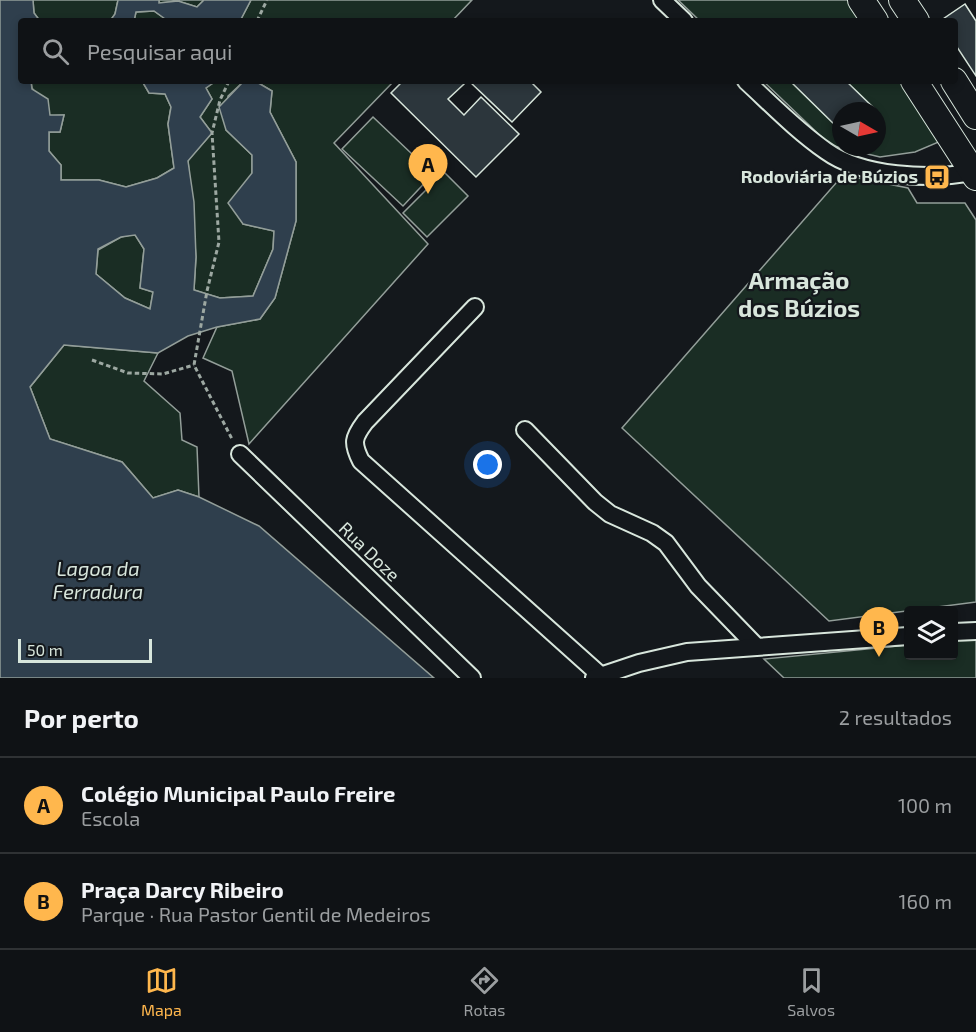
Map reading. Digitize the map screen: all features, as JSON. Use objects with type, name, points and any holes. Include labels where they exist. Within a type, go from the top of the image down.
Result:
[{"type":"main road","points":[[861,0],[873,18]]},
{"type":"main road","points":[[902,0],[914,18]]},
{"type":"main road","points":[[916,84],[974,174]]},
{"type":"main road","points":[[956,84],[976,117]]},
{"type":"street","points":[[662,0],[681,18]]},
{"type":"street","points":[[749,84],[826,152],[845,162],[874,170],[917,176],[974,174]]},
{"type":"street","points":[[475,308],[365,422],[355,435],[354,448],[361,461],[597,677],[639,663],[687,652],[904,636]]},
{"type":"street","points":[[525,430],[594,502],[610,514],[642,528],[666,543],[698,586],[756,646]]},
{"type":"street","name":"Rua Doze","points":[[240,454],[472,678]]},
{"type":"street","points":[[958,632],[976,631]]},
{"type":"path","points":[[258,18],[267,0]]},
{"type":"path","points":[[228,84],[220,100],[212,133],[219,242],[207,291],[195,365],[240,454]]},
{"type":"path","points":[[92,360],[128,373],[163,374],[195,365]]},
{"type":"green space","points":[[33,0],[118,0],[112,18],[38,18],[34,13]]},
{"type":"green space","points":[[159,0],[204,0],[197,7],[178,1],[159,3]]},
{"type":"green space","points":[[251,0],[472,0],[455,18],[242,18]]},
{"type":"green space","points":[[678,0],[849,0],[861,18],[697,18]]},
{"type":"green space","points":[[154,11],[164,18],[135,18],[136,12]]},
{"type":"green space","points":[[31,84],[144,84],[149,93],[165,94],[171,107],[168,124],[174,168],[157,178],[126,187],[99,180],[61,180],[61,165],[49,151],[49,132],[60,132],[64,115],[50,116]]},
{"type":"green space","points":[[212,84],[241,84],[228,96],[226,130],[252,155],[252,173],[243,224],[274,231],[273,249],[253,296],[220,298],[194,290],[196,257],[188,160],[212,133],[200,117],[212,99],[206,88]]},
{"type":"green space","points":[[260,84],[391,84],[334,143],[428,244],[249,444],[232,371],[203,358],[217,327],[260,319],[275,298],[296,221],[296,162],[270,112],[272,91]]},
{"type":"green space","points":[[766,84],[904,84],[941,141],[915,152],[880,157],[876,156],[886,156],[886,102],[832,102],[832,145]]},
{"type":"green space","points":[[373,117],[433,174],[403,206],[342,149]]},
{"type":"green space","points":[[444,172],[468,196],[427,237],[403,213]]},
{"type":"green space","points":[[843,175],[908,188],[917,203],[965,203],[976,220],[976,602],[945,606],[904,606],[904,611],[829,621],[622,428]]},
{"type":"green space","points":[[135,234],[144,249],[140,288],[153,292],[150,309],[125,298],[96,274],[98,250],[121,237]]},
{"type":"green space","points":[[64,345],[158,353],[144,381],[180,413],[182,440],[197,447],[199,497],[178,490],[153,498],[122,462],[50,439],[30,387]]},
{"type":"green space","points":[[976,638],[976,678],[784,678],[764,659],[904,645],[904,660],[958,660],[958,640]]},
{"type":"water","name":"Lagoa da Ferradura","points":[[0,0],[33,0],[34,13],[38,18],[18,18],[18,84],[31,84],[32,89],[48,99],[50,115],[64,115],[60,132],[49,132],[49,151],[61,165],[61,180],[99,180],[126,187],[157,178],[174,168],[168,124],[171,107],[165,94],[149,93],[144,84],[212,84],[206,88],[212,99],[200,117],[212,133],[188,161],[194,202],[196,257],[194,290],[220,298],[253,296],[273,249],[274,231],[243,224],[228,203],[252,173],[252,155],[226,130],[219,107],[241,84],[260,84],[272,91],[270,112],[296,162],[296,221],[275,298],[260,319],[217,327],[188,336],[158,353],[64,345],[30,387],[50,439],[122,462],[153,498],[178,490],[199,497],[259,526],[434,678],[0,678]],"holes":[[[135,235],[144,249],[140,288],[153,292],[150,309],[125,298],[96,274],[98,249],[121,237]]]},
{"type":"water","points":[[118,0],[159,0],[159,3],[178,1],[197,7],[204,0],[251,0],[242,18],[164,18],[154,11],[136,12],[135,18],[112,18]]},
{"type":"building","points":[[965,4],[976,21],[976,76],[958,49],[958,18],[944,18]]},
{"type":"building","points":[[400,84],[464,84],[448,99],[464,115],[481,97],[519,134],[476,177],[391,93]]},
{"type":"building","points":[[472,84],[533,84],[541,92],[512,122]]},
{"type":"building","points":[[793,84],[849,84],[868,102],[832,102],[832,122]]},
{"type":"place","name":"Rodoviária de Búzios","points":[[937,177]]},
{"type":"place","name":"Colégio Municipal Paulo Freire","points":[[428,194]]},
{"type":"place","name":"Praça Darcy Ribeiro","points":[[879,657]]},
{"type":"district","name":"Armação dos Búzios","points":[[799,295]]}]
